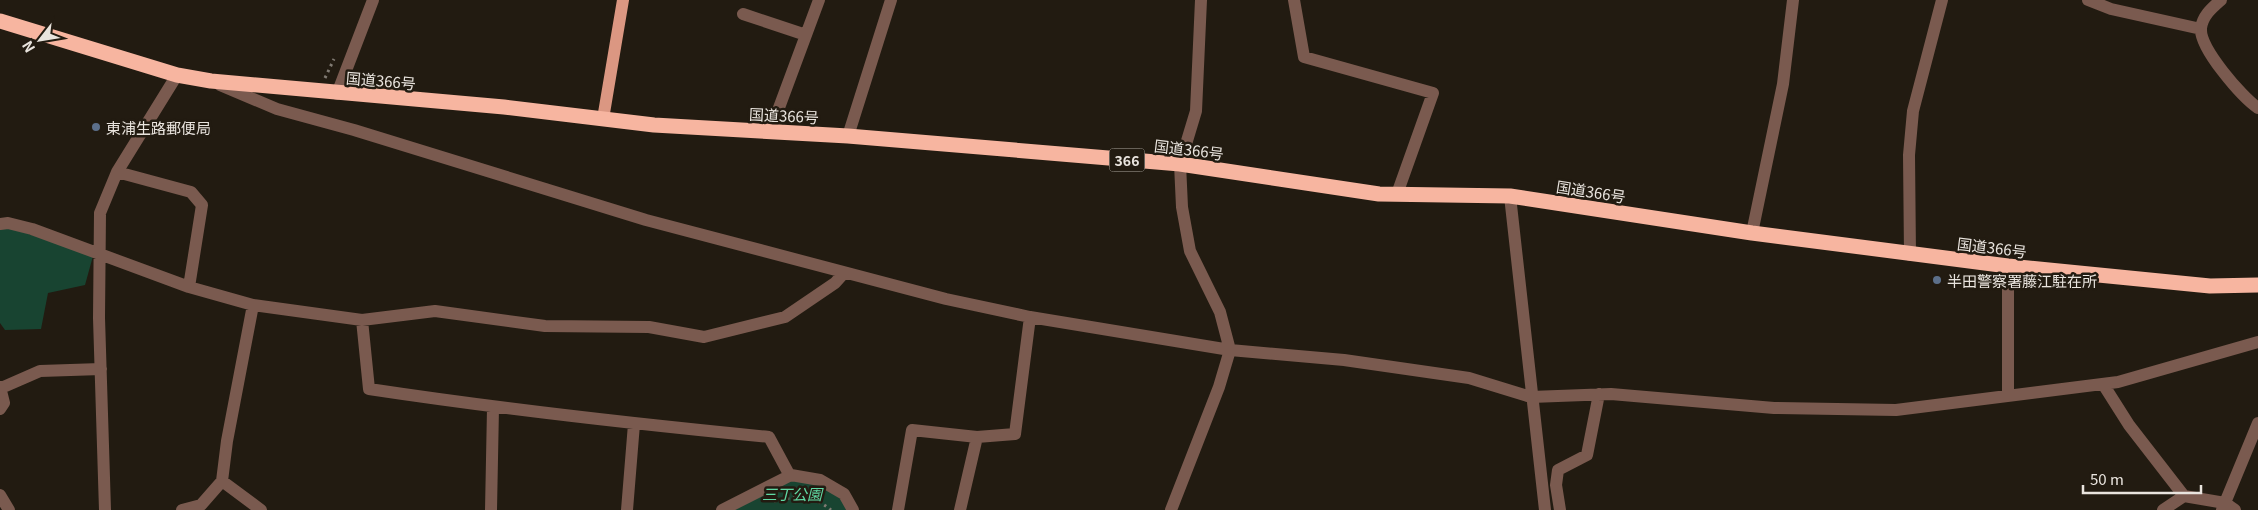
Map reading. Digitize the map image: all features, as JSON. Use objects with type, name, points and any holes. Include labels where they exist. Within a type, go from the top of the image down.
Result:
[{"type":"highway","name":"国道366号","points":[[0,21],[177,75],[211,81],[337,94],[504,107],[603,119],[848,136],[1180,164],[1379,194],[1510,196],[1910,255],[2210,286],[2258,285]]},
{"type":"main road","points":[[603,119],[623,0]]},
{"type":"street","points":[[337,94],[373,0]]},
{"type":"street","points":[[770,132],[819,0]]},
{"type":"street","points":[[848,136],[891,0]]},
{"type":"street","points":[[1171,510],[1219,387],[1230,350],[1220,312],[1194,260],[1188,241],[1182,207],[1180,164],[1196,111],[1201,0]]},
{"type":"street","points":[[1294,0],[1304,57],[1433,93],[1396,194]]},
{"type":"street","points":[[1752,233],[1783,84],[1793,0]]},
{"type":"street","points":[[1910,255],[1909,154],[1913,111],[1942,0]]},
{"type":"street","points":[[2088,0],[2111,9],[2201,29]]},
{"type":"street","points":[[2221,0],[2206,14],[2201,29],[2207,47],[2232,83],[2258,108]]},
{"type":"street","points":[[743,14],[806,35]]},
{"type":"street","points":[[105,510],[101,369],[100,214],[117,172],[177,75]]},
{"type":"street","points":[[211,81],[277,109],[354,130],[646,220],[938,297],[1030,317],[1230,350],[1344,360],[1469,378],[1531,397],[1598,394],[1774,408],[1896,410],[2103,384],[2258,342]]},
{"type":"street","points":[[117,172],[191,192],[202,205],[189,287]]},
{"type":"street","points":[[1510,196],[1545,510]]},
{"type":"street","points":[[0,224],[8,223],[32,229],[189,287],[253,305],[362,320],[435,311],[545,326],[649,327],[704,338],[785,317],[835,283],[844,273]]},
{"type":"street","points":[[2008,266],[2008,396]]},
{"type":"street","points":[[182,510],[201,505],[222,482],[227,441],[253,305]]},
{"type":"street","points":[[898,510],[912,430],[977,437],[1015,434],[1030,317]]},
{"type":"street","points":[[362,320],[369,389],[492,408],[634,424],[769,436],[790,476]]},
{"type":"street","points":[[0,409],[4,404],[0,388],[40,371],[101,369]]},
{"type":"street","points":[[2103,384],[2129,425],[2184,496],[2229,508],[2258,423]]},
{"type":"street","points":[[1560,510],[1556,485],[1558,470],[1587,455],[1598,394]]},
{"type":"street","points":[[491,510],[492,408]]},
{"type":"street","points":[[628,510],[634,424]]},
{"type":"street","points":[[960,510],[977,437]]},
{"type":"street","points":[[722,510],[790,476],[820,480],[844,494],[853,510]]},
{"type":"street","points":[[222,482],[262,510]]},
{"type":"street","points":[[0,495],[9,510]]},
{"type":"street","points":[[2163,510],[2184,496]]},
{"type":"path","points":[[766,503],[793,496],[818,500],[831,510]]},
{"type":"green space","points":[[0,224],[93,256],[85,285],[48,293],[41,329],[5,330],[0,323]]},
{"type":"green space","name":"三丁公園","points":[[790,476],[819,480],[853,510],[722,510]]},
{"type":"place","name":"東浦生路郵便局","points":[[96,127]]},
{"type":"place","name":"半田警察署藤江駐在所","points":[[1937,280]]}]
